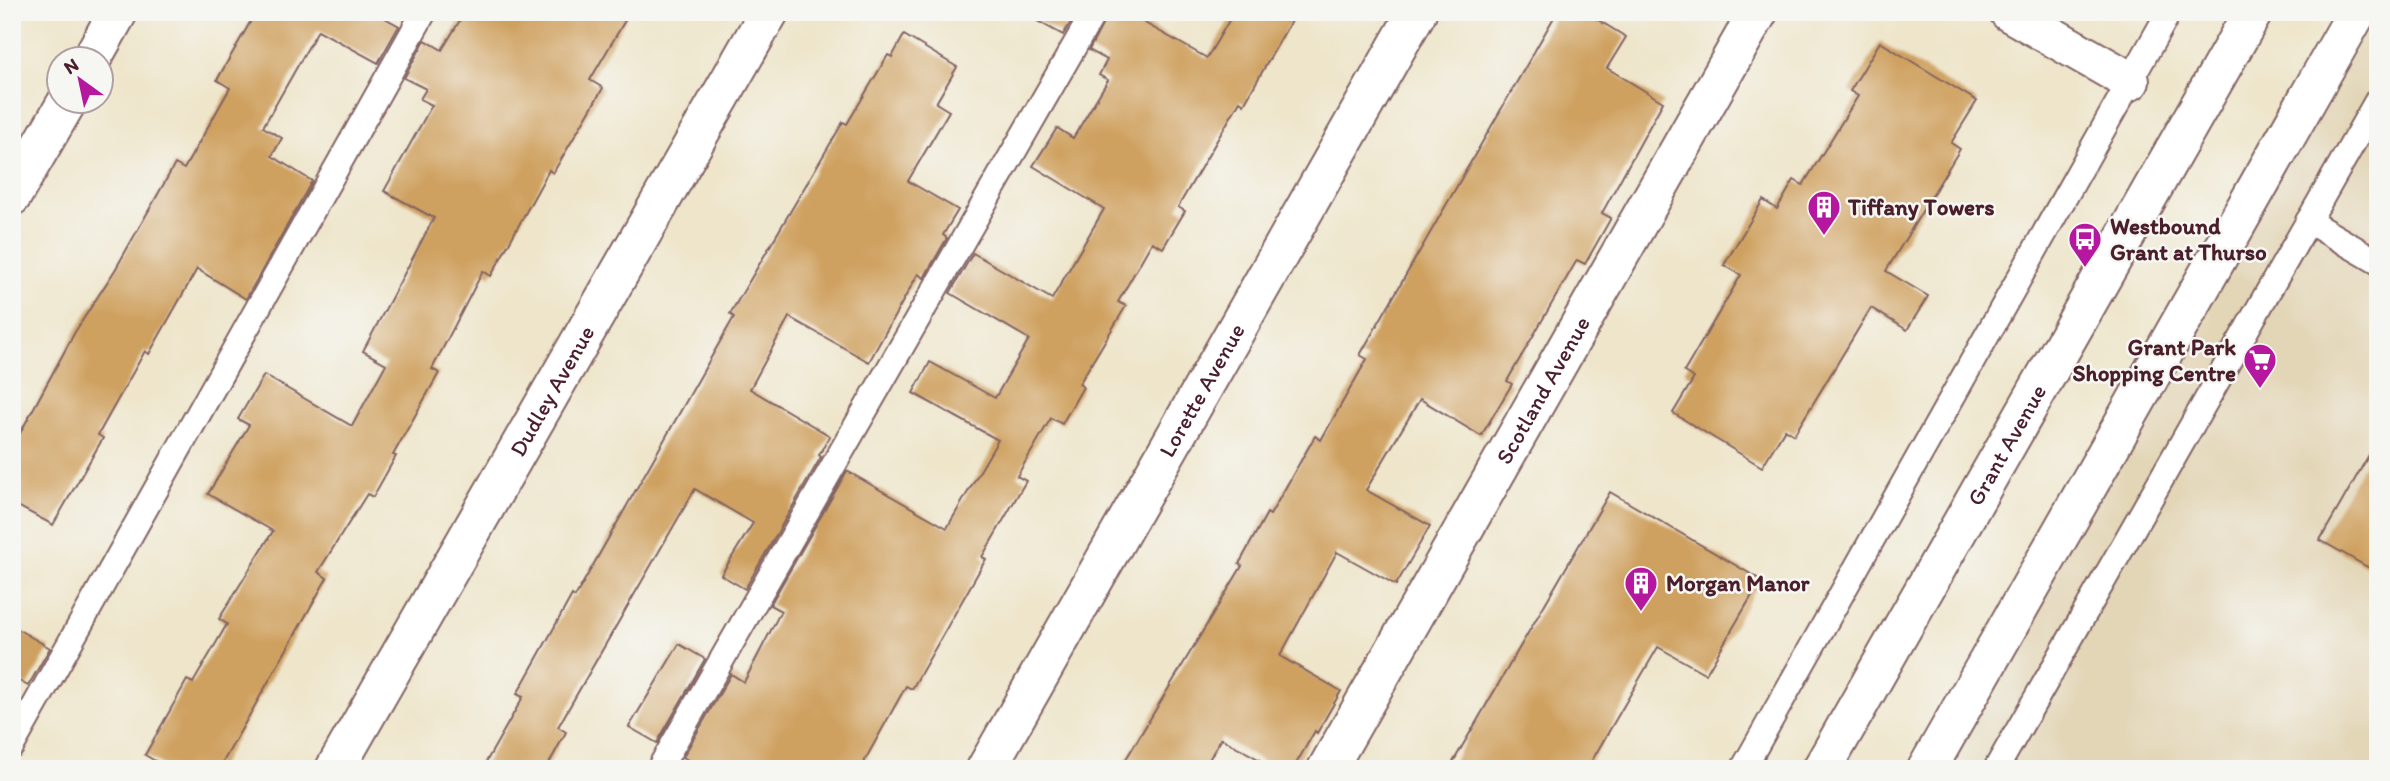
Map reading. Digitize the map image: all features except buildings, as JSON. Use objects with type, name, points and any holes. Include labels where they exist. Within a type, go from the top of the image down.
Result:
[{"type":"street","points":[[99,46],[118,12]]},
{"type":"street","name":"Dudley Avenue","points":[[335,769],[769,12]]},
{"type":"street","name":"Lorette Avenue","points":[[986,769],[1417,12]]},
{"type":"street","name":"Scotland Avenue","points":[[1327,769],[1758,12]]},
{"type":"street","points":[[2009,12],[2130,81]]},
{"type":"street","name":"Grant Avenue","points":[[1822,769],[2253,12]]},
{"type":"street","points":[[1927,769],[2357,12]]},
{"type":"street","points":[[12,196],[58,116]]},
{"type":"lane","points":[[12,746],[424,12]]},
{"type":"lane","points":[[659,769],[1094,12]]},
{"type":"lane","points":[[1743,769],[2169,12]]},
{"type":"lane","points":[[1996,769],[2378,99]]},
{"type":"lane","points":[[2308,221],[2378,262]]},
{"type":"shaded area","name":"Grant Park Shopping Centre","points":[[2357,12],[2378,12],[2378,769],[1927,769]]},
{"type":"place","name":"Tiffany Towers","points":[[1824,237]]},
{"type":"place","name":"Westbound Grant at Thurso","points":[[2085,269]]},
{"type":"place","name":"Grant Park Shopping Centre","points":[[2260,390]]},
{"type":"place","name":"Morgan Manor","points":[[1641,613]]}]
